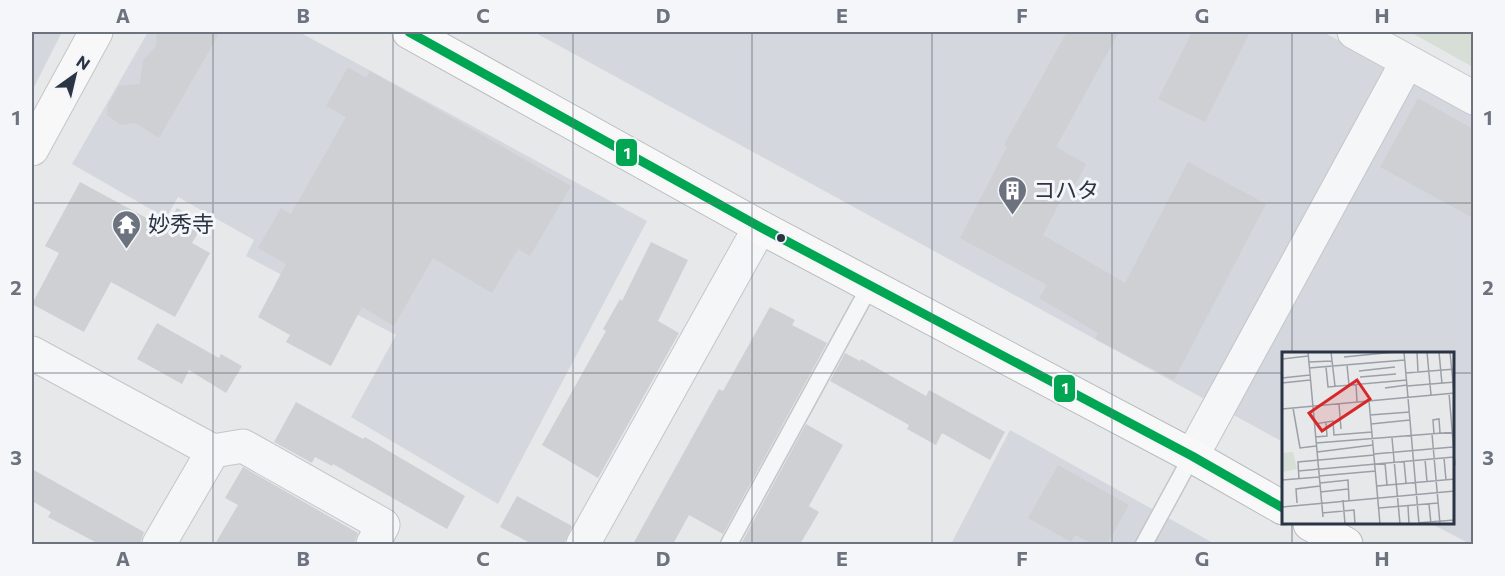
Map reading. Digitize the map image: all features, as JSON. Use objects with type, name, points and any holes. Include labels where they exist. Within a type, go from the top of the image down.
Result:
[{"type":"main road","points":[[32,149],[96,32]]},
{"type":"main road","points":[[409,32],[760,227],[1192,456],[1282,507]]},
{"type":"main road","points":[[1312,525],[1346,544]]},
{"type":"street","points":[[1354,32],[1473,98]]},
{"type":"street","points":[[1192,456],[1407,62]]},
{"type":"street","points":[[584,544],[760,227]]},
{"type":"street","points":[[32,353],[213,452],[243,446],[383,525],[373,544]]},
{"type":"street","points":[[159,544],[213,452]]},
{"type":"lane","points":[[729,544],[870,285]]},
{"type":"lane","points":[[1143,544],[1192,456]]},
{"type":"shaded area","points":[[32,32],[62,32],[32,91]]},
{"type":"shaded area","points":[[148,32],[299,32],[647,221],[498,504],[351,417],[396,335],[246,256],[254,240],[178,197],[166,218],[72,164]]},
{"type":"shaded area","points":[[534,32],[1323,32],[1417,83],[1473,110],[1473,544],[1434,525],[1454,525],[1454,352],[1282,352],[1282,441]]},
{"type":"shaded area","points":[[1410,32],[1473,32],[1473,67]]},
{"type":"shaded area","points":[[1010,430],[1215,544],[951,544]]},
{"type":"building","points":[[157,32],[220,32],[159,138],[135,123],[121,125],[107,115],[108,105],[119,86],[140,84],[143,60],[156,46]]},
{"type":"building","points":[[1067,32],[1119,32],[1056,147],[1086,164],[1075,185],[1070,183],[1043,235],[1125,283],[1188,162],[1266,204],[1174,380],[1095,339],[1098,333],[1039,298],[1047,285],[960,238],[1007,147],[1004,145]]},
{"type":"building","points":[[1192,32],[1250,32],[1205,122],[1158,99]]},
{"type":"building","points":[[348,67],[366,78],[370,71],[571,186],[530,256],[518,249],[492,293],[433,258],[394,326],[362,307],[331,366],[286,342],[290,335],[258,317],[286,264],[258,248],[281,208],[291,214],[346,117],[326,106]]},
{"type":"building","points":[[1418,98],[1473,129],[1473,218],[1380,167]]},
{"type":"building","name":"妙秀寺","points":[[80,182],[165,228],[177,208],[204,223],[192,243],[210,253],[175,317],[111,282],[84,332],[32,304],[59,253],[45,246]]},
{"type":"building","points":[[651,242],[688,260],[658,321],[679,333],[598,478],[542,445],[606,331],[603,329],[620,299],[622,301]]},
{"type":"building","points":[[770,307],[795,320],[792,325],[827,343],[723,534],[689,515],[673,544],[633,544],[719,389],[723,391]]},
{"type":"building","points":[[157,323],[219,358],[221,354],[242,366],[226,393],[189,370],[182,384],[137,359]]},
{"type":"building","points":[[845,353],[860,361],[861,359],[926,396],[929,390],[1005,432],[990,460],[942,433],[936,445],[907,429],[909,425],[830,381]]},
{"type":"building","points":[[296,402],[363,439],[365,437],[465,496],[447,529],[333,464],[332,466],[315,457],[312,463],[274,442]]},
{"type":"building","points":[[806,424],[843,445],[809,506],[819,512],[800,544],[741,544]]},
{"type":"building","points":[[1058,465],[1129,505],[1107,544],[1093,544],[1075,535],[1071,542],[1028,518]]},
{"type":"building","points":[[243,467],[358,533],[354,544],[215,544],[238,505],[225,498]]},
{"type":"building","points":[[32,469],[144,532],[140,544],[99,544],[48,517],[51,512],[32,501]]},
{"type":"building","points":[[517,496],[572,526],[564,544],[532,544],[500,527]]},
{"type":"transit line","name":"1","points":[[409,32],[760,227],[1192,456],[1282,507]]},
{"type":"place","name":"コハタ","points":[[1012,216]]},
{"type":"place","name":"妙秀寺","points":[[127,250]]}]
